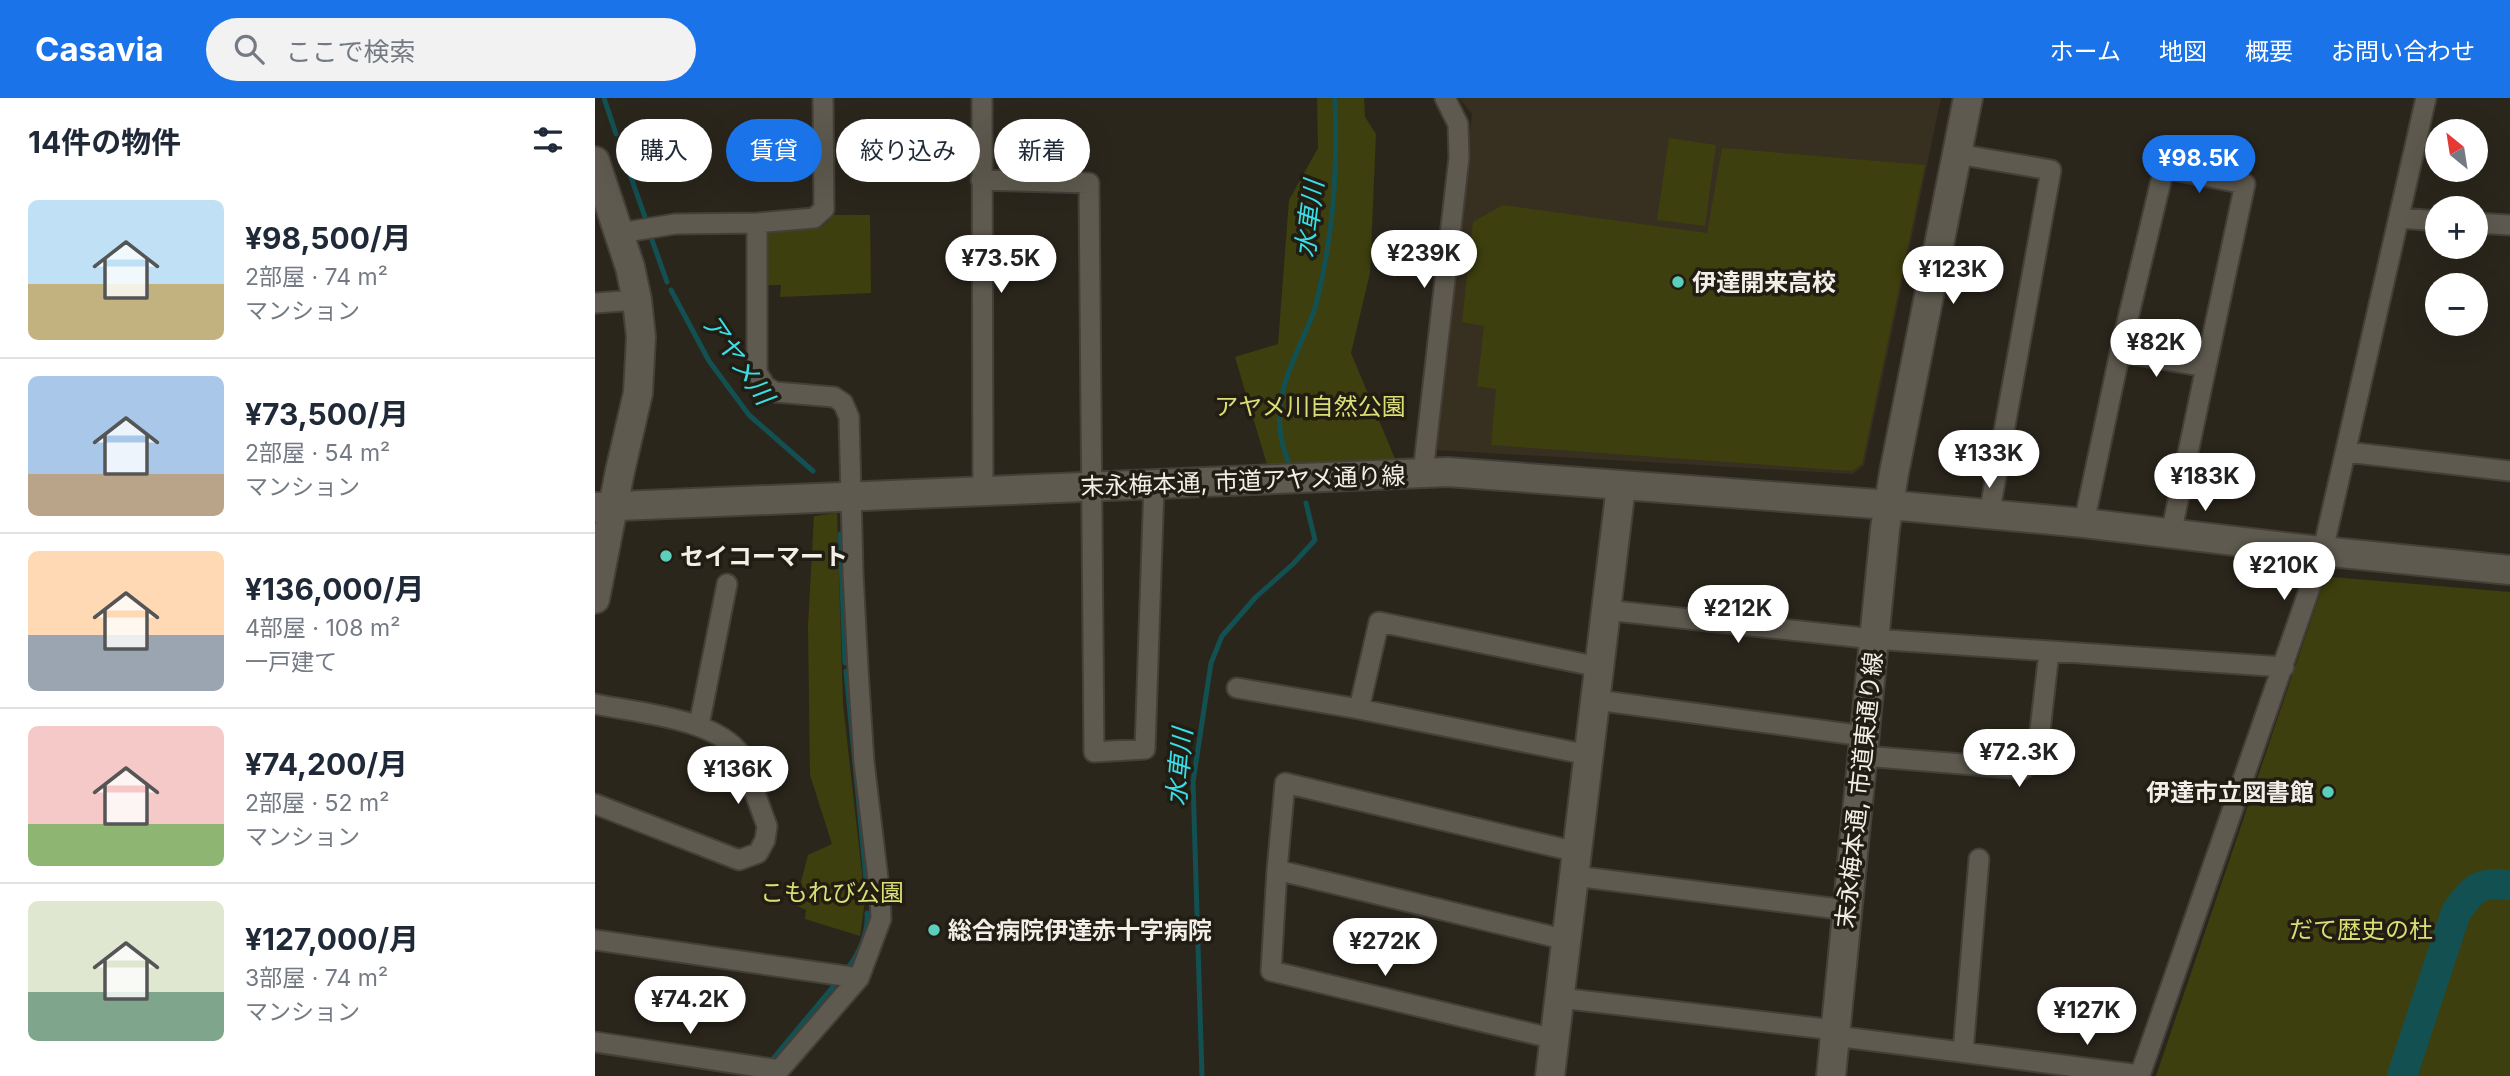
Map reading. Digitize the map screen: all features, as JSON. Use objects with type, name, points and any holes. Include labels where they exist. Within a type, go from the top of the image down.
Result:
[{"type":"street","points":[[620,233],[675,225],[757,223],[814,218],[824,209],[823,98]]},
{"type":"street","points":[[982,98],[982,491]]},
{"type":"street","points":[[1423,473],[1459,157],[1458,124],[1445,98]]},
{"type":"street","name":"末永梅本通, 市道東通り線","points":[[1831,1076],[1874,639],[1894,473],[1968,98]]},
{"type":"street","points":[[1560,999],[1835,1033],[1963,1052],[2028,1068],[2140,1075],[2323,551],[2426,98]]},
{"type":"street","points":[[1957,153],[2051,170],[1989,515]]},
{"type":"street","points":[[595,161],[603,207],[620,233],[637,300],[641,337],[638,393],[604,508],[595,599]]},
{"type":"street","points":[[2084,523],[2120,352],[2164,168],[2245,184],[2171,534]]},
{"type":"street","points":[[981,180],[1089,183],[1094,752],[1145,749],[1154,485]]},
{"type":"street","points":[[2400,218],[2425,220]]},
{"type":"street","points":[[595,1042],[776,1073],[859,978],[881,919],[865,762],[849,417],[843,403],[834,397],[775,392],[765,386],[757,372],[757,223]]},
{"type":"street","points":[[2488,224],[2510,225]]},
{"type":"street","points":[[595,303],[637,300]]},
{"type":"street","points":[[2120,352],[2206,367]]},
{"type":"street","points":[[2347,452],[2510,471]]},
{"type":"street","name":"末永梅本通, 市道アヤメ通り線","points":[[604,508],[1448,472],[1890,505],[2084,523],[2510,570]]},
{"type":"street","points":[[1550,1076],[1621,486]]},
{"type":"street","points":[[699,725],[727,584]]},
{"type":"street","points":[[1606,610],[1874,639],[2284,667]]},
{"type":"street","points":[[1359,709],[1378,622],[1599,667]]},
{"type":"street","points":[[1595,700],[1864,746],[2023,769],[2037,757],[2049,652]]},
{"type":"street","points":[[1237,688],[1359,709],[1589,755]]},
{"type":"street","points":[[595,704],[699,725],[720,734],[734,745],[741,755],[767,826],[765,840],[758,853],[739,860],[595,804]]},
{"type":"street","points":[[1555,1039],[1271,971],[1285,783],[1576,864],[1847,910]]},
{"type":"street","points":[[1963,1052],[1979,859]]},
{"type":"street","points":[[1277,870],[1567,940]]},
{"type":"street","points":[[595,940],[859,978]]},
{"type":"shaded area","name":"伊達開来高校","points":[[1459,98],[1941,98],[1864,465],[1853,474],[1436,450],[1472,114]]},
{"type":"green space","name":"アヤメ川自然公園","points":[[1317,98],[1364,98],[1365,117],[1376,134],[1370,273],[1351,353],[1398,466],[1268,468],[1235,357],[1278,344],[1289,200],[1318,148]]},
{"type":"green space","points":[[1669,138],[1716,145],[1705,226],[1657,220]]},
{"type":"green space","name":"伊達開来高校","points":[[1722,148],[1925,165],[1862,464],[1852,471],[1491,445],[1496,389],[1477,386],[1484,326],[1462,322],[1473,222],[1503,205],[1707,233]]},
{"type":"green space","points":[[834,215],[870,215],[871,293],[780,297],[781,285],[764,285],[763,235],[769,229],[823,226]]},
{"type":"green space","name":"こもれび公園","points":[[837,513],[843,704],[865,900],[860,936],[805,919],[806,910],[795,905],[808,855],[832,844],[810,775],[808,626],[814,516]]},
{"type":"green space","name":"だて歴史の杜","points":[[2332,577],[2510,592],[2510,1076],[2156,1076],[2324,582]]},
{"type":"waterway","name":"アヤメ川","points":[[604,98],[616,134]]},
{"type":"waterway","name":"水車川","points":[[1288,461],[1279,422],[1281,404],[1290,368],[1314,310],[1330,233],[1336,144],[1335,98]]},
{"type":"waterway","name":"アヤメ川","points":[[633,182],[646,220]]},
{"type":"waterway","name":"アヤメ川","points":[[652,240],[667,282]]},
{"type":"waterway","name":"アヤメ川","points":[[671,290],[709,361],[749,415],[813,471]]},
{"type":"waterway","name":"水車川","points":[[1202,1076],[1193,782],[1211,663],[1222,636],[1256,597],[1315,540],[1306,503]]},
{"type":"waterway","name":"アヤメ川","points":[[840,534],[845,663]]},
{"type":"waterway","name":"アヤメ川","points":[[846,671],[868,900]]},
{"type":"waterway","points":[[2402,1076],[2456,912],[2478,888],[2491,884],[2510,885]]},
{"type":"waterway","name":"アヤメ川","points":[[847,969],[862,942],[867,913]]},
{"type":"waterway","name":"アヤメ川","points":[[771,1061],[837,982]]},
{"type":"place","name":"伊達開来高校","points":[[1678,282]]},
{"type":"place","name":"セイコーマート","points":[[666,556]]},
{"type":"place","name":"伊達市立図書館","points":[[2328,792]]},
{"type":"place","name":"総合病院伊達赤十字病院","points":[[934,930]]}]
